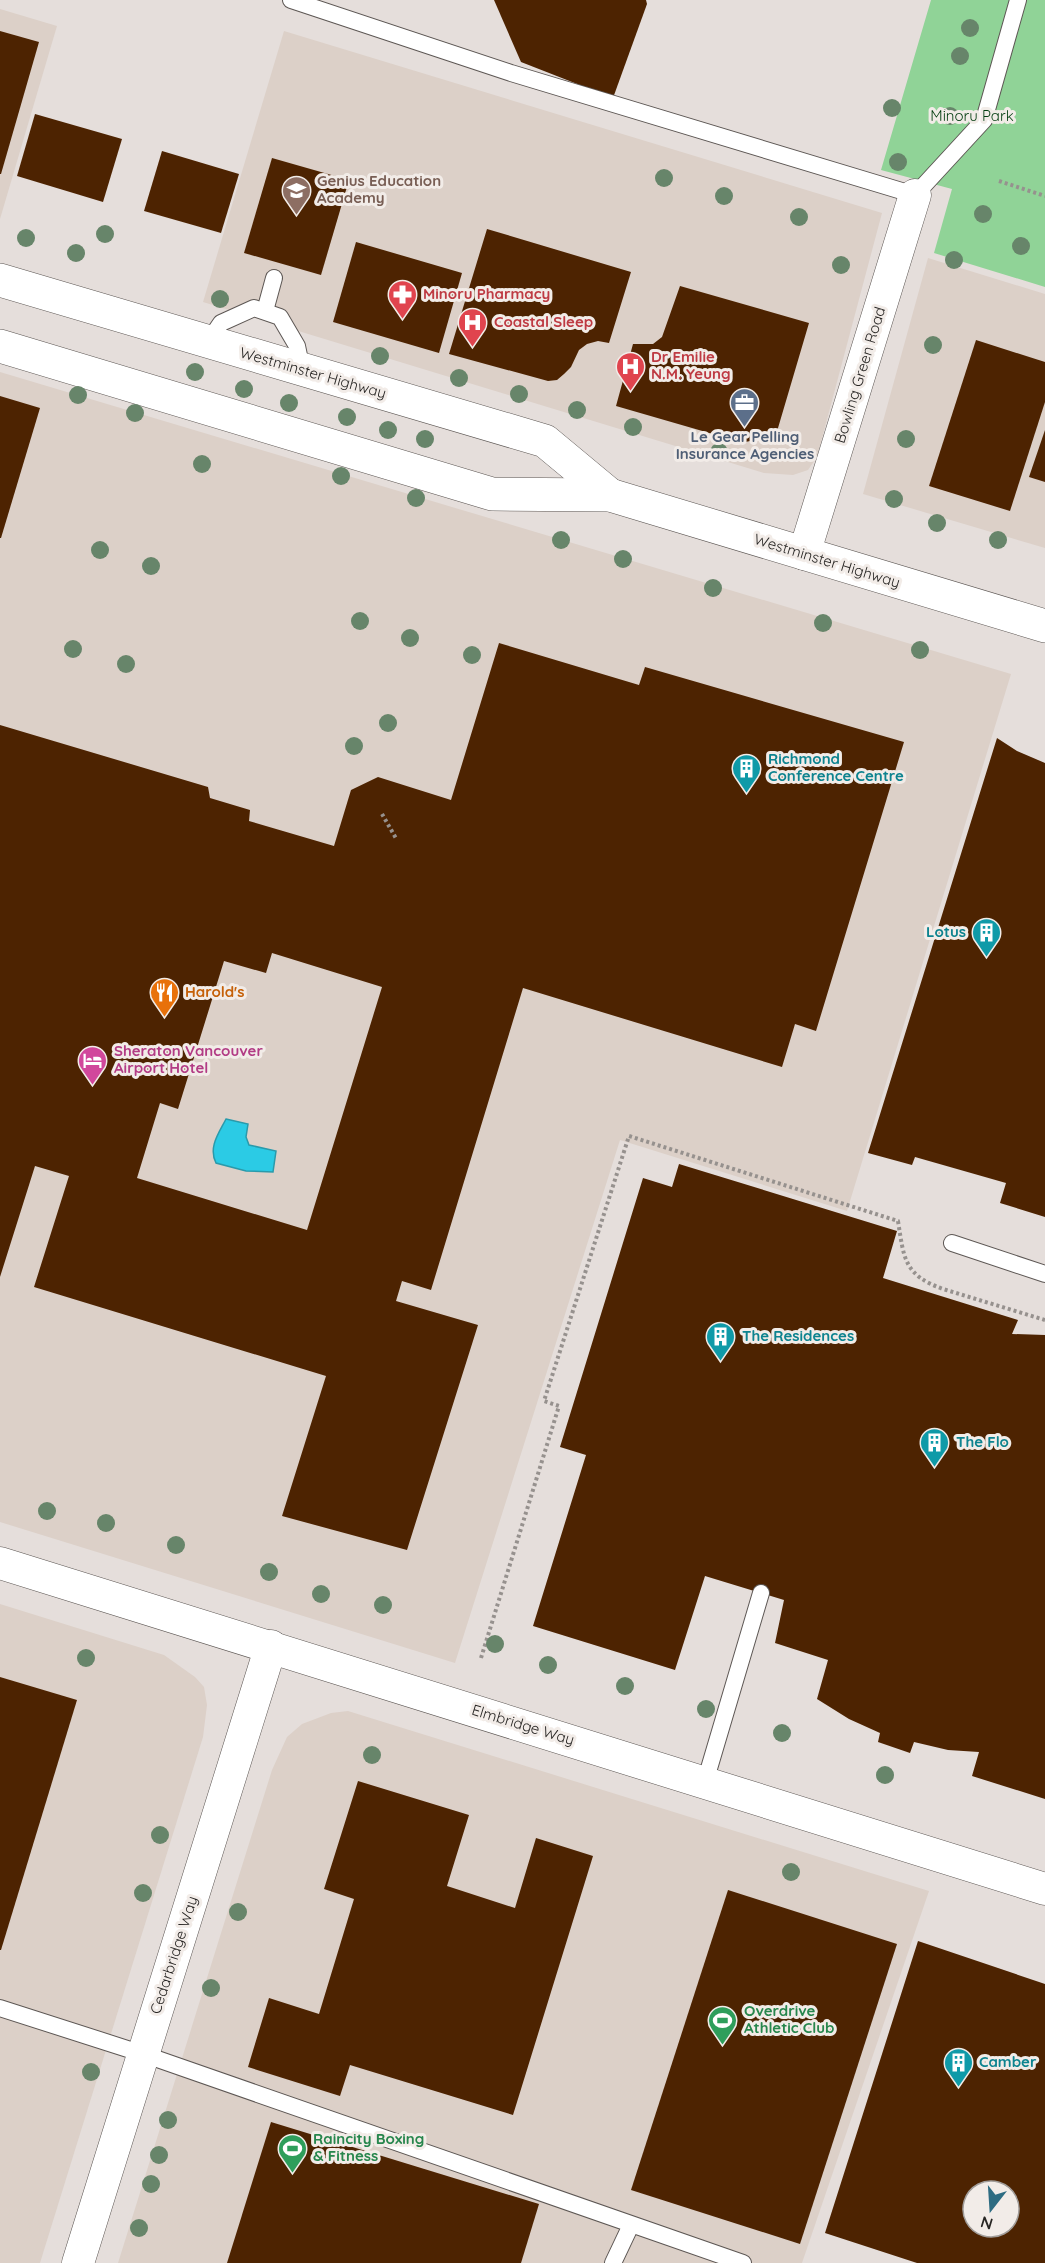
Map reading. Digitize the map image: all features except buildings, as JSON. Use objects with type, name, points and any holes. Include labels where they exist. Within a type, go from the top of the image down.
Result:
[{"type":"main road","name":"Westminster Highway","points":[[0,280],[545,441],[610,495]]},
{"type":"main road","name":"Westminster Highway","points":[[0,346],[492,494],[610,495],[1045,626]]},
{"type":"street","name":"Bowling Green Road","points":[[804,554],[915,195]]},
{"type":"street","name":"Elmbridge Way","points":[[0,1563],[1045,1888]]},
{"type":"street","name":"Cedarbridge Way","points":[[78,2263],[271,1646]]},
{"type":"lane","points":[[291,0],[511,73],[915,195],[984,120],[1018,0]]},
{"type":"lane","points":[[265,311],[274,279]]},
{"type":"lane","points":[[208,342],[221,322],[254,308],[265,311],[280,317],[297,346],[302,370]]},
{"type":"lane","points":[[952,1243],[1045,1274]]},
{"type":"lane","points":[[705,1782],[760,1593]]},
{"type":"lane","points":[[0,2007],[143,2054],[743,2263]]},
{"type":"lane","points":[[613,2263],[631,2225]]},
{"type":"path","points":[[999,182],[1045,196]]},
{"type":"path","points":[[382,814],[397,840]]},
{"type":"path","points":[[481,1658],[559,1406],[544,1401],[629,1136],[898,1221],[904,1258],[914,1274],[943,1289],[1045,1320]]},
{"type":"shaded area","points":[[0,9],[57,26],[0,219]]},
{"type":"shaded area","points":[[284,31],[882,213],[817,457],[808,470],[793,475],[764,473],[203,302]]},
{"type":"shaded area","points":[[928,258],[1045,294],[1045,548],[863,494]]},
{"type":"shaded area","points":[[0,372],[1011,674],[847,1211],[620,1140],[455,1663],[0,1522]]},
{"type":"shaded area","points":[[0,1604],[164,1655],[195,1677],[204,1687],[207,1705],[203,1737],[40,2263],[0,2263]]},
{"type":"shaded area","points":[[348,1711],[929,1891],[802,2263],[118,2263],[272,1770],[287,1737],[302,1724],[331,1713]]},
{"type":"green space","name":"Minoru Park","points":[[931,0],[1045,0],[1045,287],[934,253],[952,189],[881,170]]},
{"type":"water","points":[[226,1119],[248,1124],[246,1137],[249,1145],[276,1151],[273,1172],[246,1171],[216,1163],[214,1146]]},
{"type":"place","name":"Genius Education Academy","points":[[296,216]]},
{"type":"place","name":"Minoru Pharmacy","points":[[402,320]]},
{"type":"place","name":"Coastal Sleep","points":[[473,348]]},
{"type":"place","name":"Dr Emilie N.M. Yeung","points":[[630,392]]},
{"type":"place","name":"Le Gear Pelling Insurance Agencies","points":[[745,428]]},
{"type":"place","name":"Richmond Conference Centre","points":[[747,794]]},
{"type":"place","name":"Lotus","points":[[987,958]]},
{"type":"place","name":"Harold's","points":[[164,1018]]},
{"type":"place","name":"Sheraton Vancouver Airport Hotel","points":[[93,1086]]},
{"type":"place","name":"The Residences","points":[[721,1362]]},
{"type":"place","name":"The Flo","points":[[935,1468]]},
{"type":"place","name":"Overdrive Athletic Club","points":[[723,2046]]},
{"type":"place","name":"Camber","points":[[958,2088]]},
{"type":"place","name":"Raincity Boxing & Fitness","points":[[292,2174]]}]
